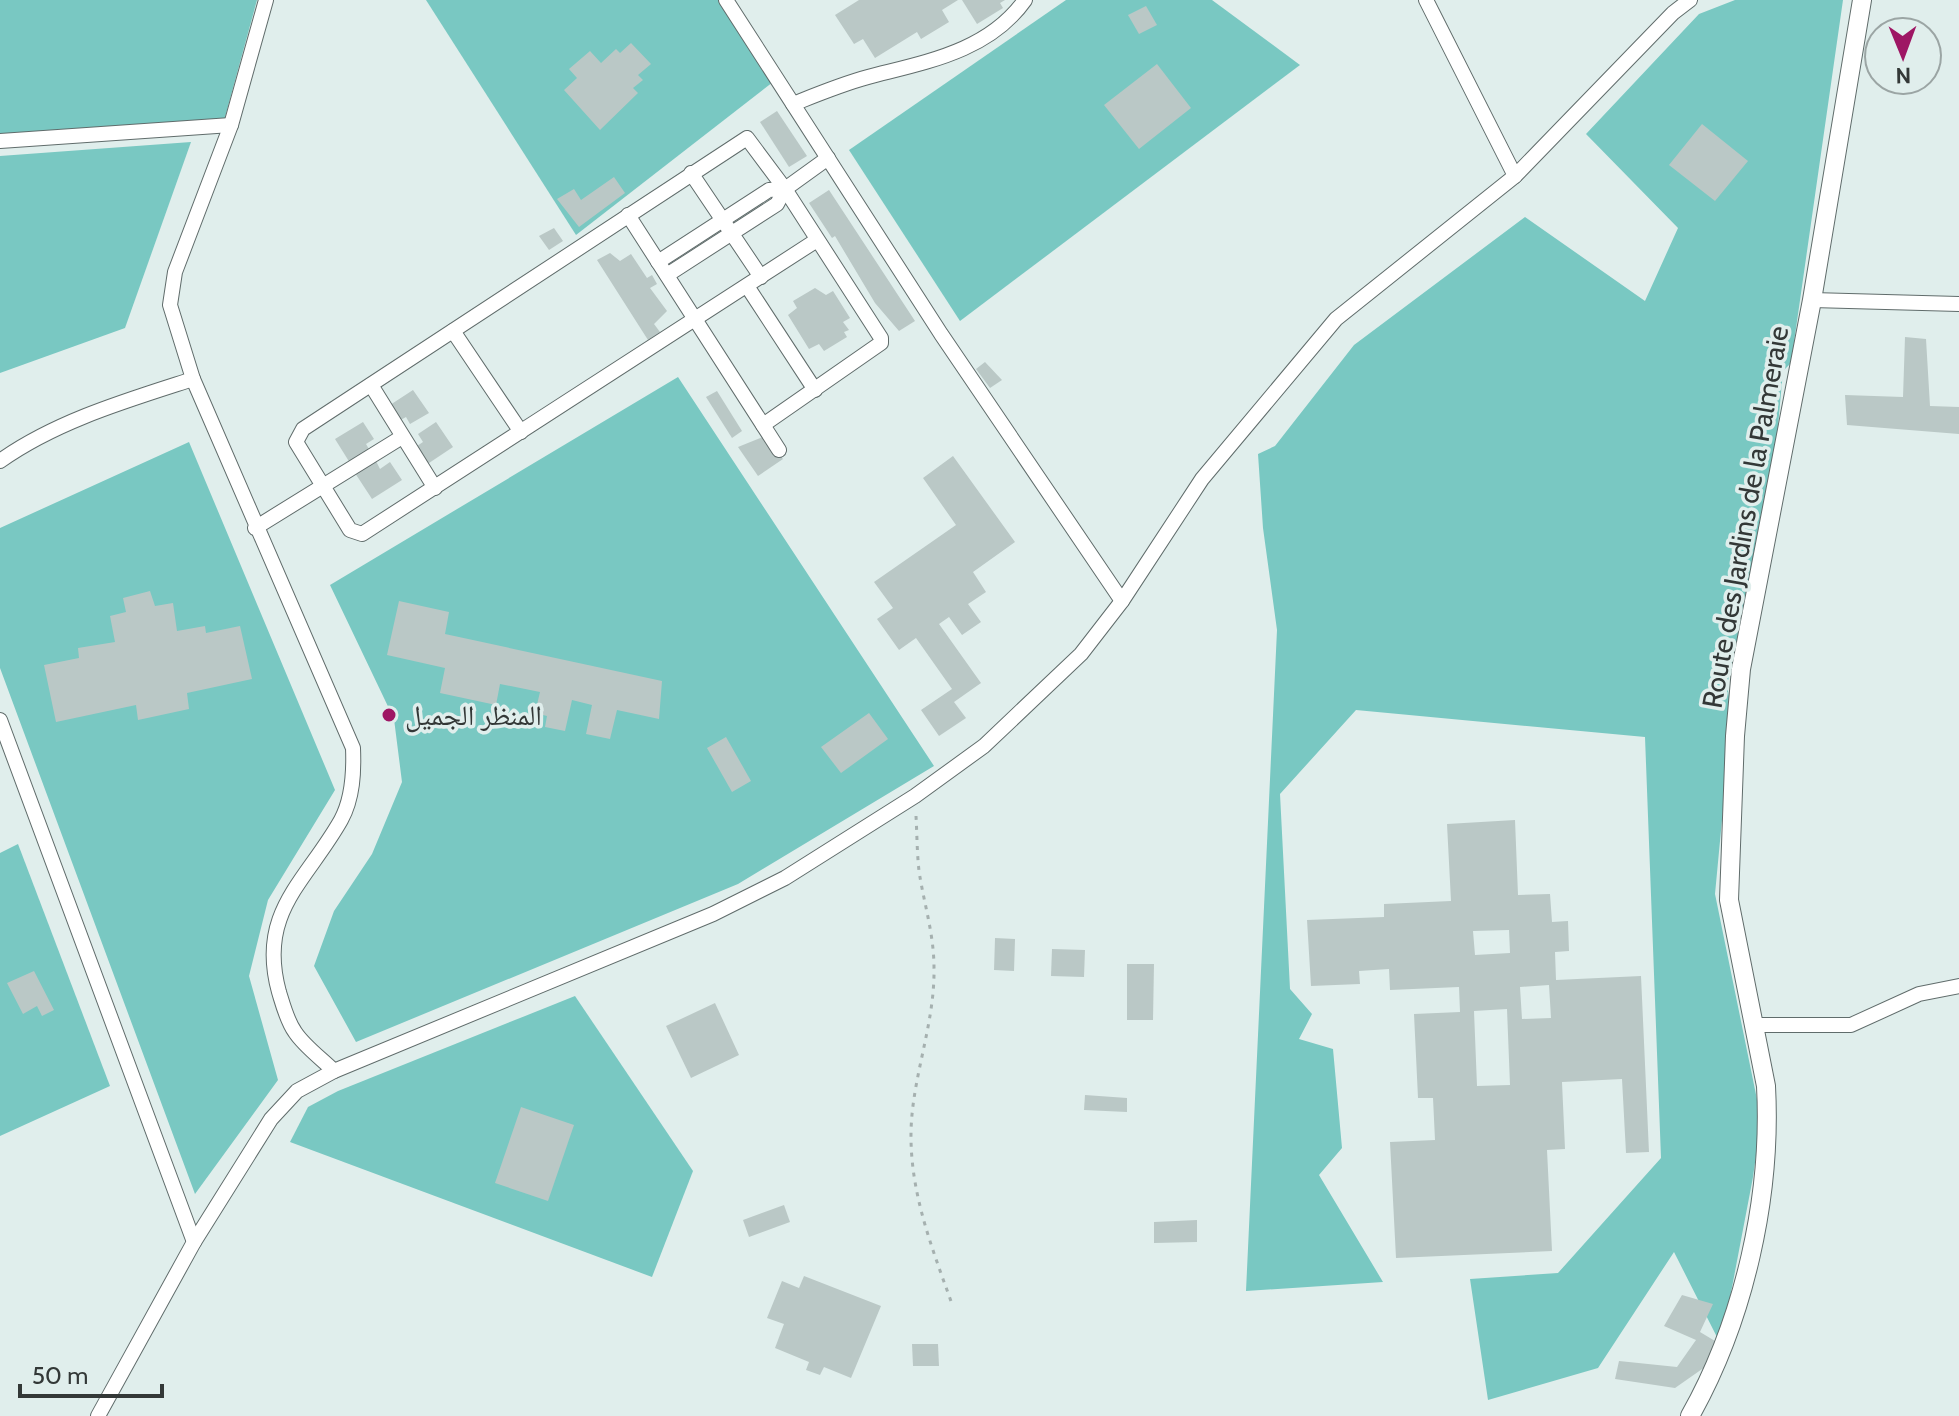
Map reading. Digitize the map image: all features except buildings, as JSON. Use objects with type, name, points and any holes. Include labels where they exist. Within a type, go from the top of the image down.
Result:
[{"type":"street","points":[[266,0],[231,125],[171,290],[170,305],[193,379],[353,748],[350,795],[342,818],[299,881],[280,916],[272,942],[273,969],[295,1032],[334,1071]]},
{"type":"street","points":[[726,0],[941,334],[1122,601]]},
{"type":"street","points":[[793,104],[831,89],[953,55],[977,42],[1025,0]]},
{"type":"street","points":[[1426,0],[1515,176]]},
{"type":"street","points":[[98,1416],[194,1242],[271,1119],[297,1091],[334,1071],[713,914],[785,878],[915,796],[984,746],[1051,686],[1122,601],[1202,479],[1325,330],[1382,280],[1515,176],[1673,13],[1690,0]]},
{"type":"street","name":"Route des Jardins de la Palmeraie","points":[[1690,1416],[1727,1342],[1756,1214],[1767,1118],[1754,1025],[1729,900],[1735,736],[1741,669],[1812,300],[1862,0]]},
{"type":"street","points":[[0,141],[231,125]]},
{"type":"street","points":[[763,425],[881,343],[817,240],[785,189],[747,138],[297,436],[298,449],[350,530],[362,534],[817,240]]},
{"type":"street","points":[[663,269],[732,233],[777,204],[785,189],[828,158]]},
{"type":"street","points":[[691,173],[761,277]]},
{"type":"street","points":[[663,269],[722,219],[769,190],[785,189]]},
{"type":"street","points":[[628,215],[779,450]]},
{"type":"street","points":[[747,286],[815,390]]},
{"type":"street","points":[[1812,300],[1959,304]]},
{"type":"street","points":[[453,331],[521,432]]},
{"type":"street","points":[[0,461],[17,449],[71,424],[193,379]]},
{"type":"street","points":[[371,385],[435,488]]},
{"type":"street","points":[[255,528],[402,437]]},
{"type":"street","points":[[0,720],[194,1242]]},
{"type":"street","points":[[1754,1025],[1851,1025],[1919,994],[1959,986]]},
{"type":"path","points":[[915,796],[919,870],[930,917],[934,970],[926,1049],[913,1110],[914,1176],[922,1219],[952,1304]]},
{"type":"shaded area","points":[[0,0],[257,0],[224,121],[0,136]]},
{"type":"shaded area","points":[[426,0],[720,0],[773,82],[576,235]]},
{"type":"shaded area","points":[[1066,0],[1212,0],[1300,65],[960,321],[849,150]]},
{"type":"shaded area","points":[[1735,0],[1843,0],[1791,363],[1783,371],[1771,503],[1745,614],[1724,615],[1723,629],[1740,628],[1727,685],[1732,714],[1715,894],[1761,1119],[1753,1177],[1721,1345],[1674,1252],[1598,1368],[1488,1400],[1470,1279],[1558,1273],[1661,1158],[1645,737],[1356,710],[1280,794],[1290,989],[1312,1014],[1299,1039],[1333,1049],[1342,1148],[1319,1175],[1383,1282],[1246,1291],[1277,630],[1263,528],[1258,454],[1275,446],[1354,345],[1525,217],[1645,301],[1678,228],[1586,134],[1699,14]]},
{"type":"shaded area","points":[[191,142],[125,328],[0,373],[0,156]]},
{"type":"shaded area","points":[[678,377],[934,766],[738,884],[356,1042],[314,966],[334,911],[372,854],[402,782],[394,719],[330,585]]},
{"type":"shaded area","points":[[189,442],[335,790],[268,900],[249,976],[278,1080],[195,1194],[0,668],[0,528]]},
{"type":"shaded area","points":[[18,844],[110,1086],[0,1136],[0,853]]},
{"type":"shaded area","points":[[575,996],[693,1171],[652,1277],[290,1142],[308,1107],[338,1091]]},
{"type":"place","name":"المنظر الجميل","points":[[389,715]]}]
